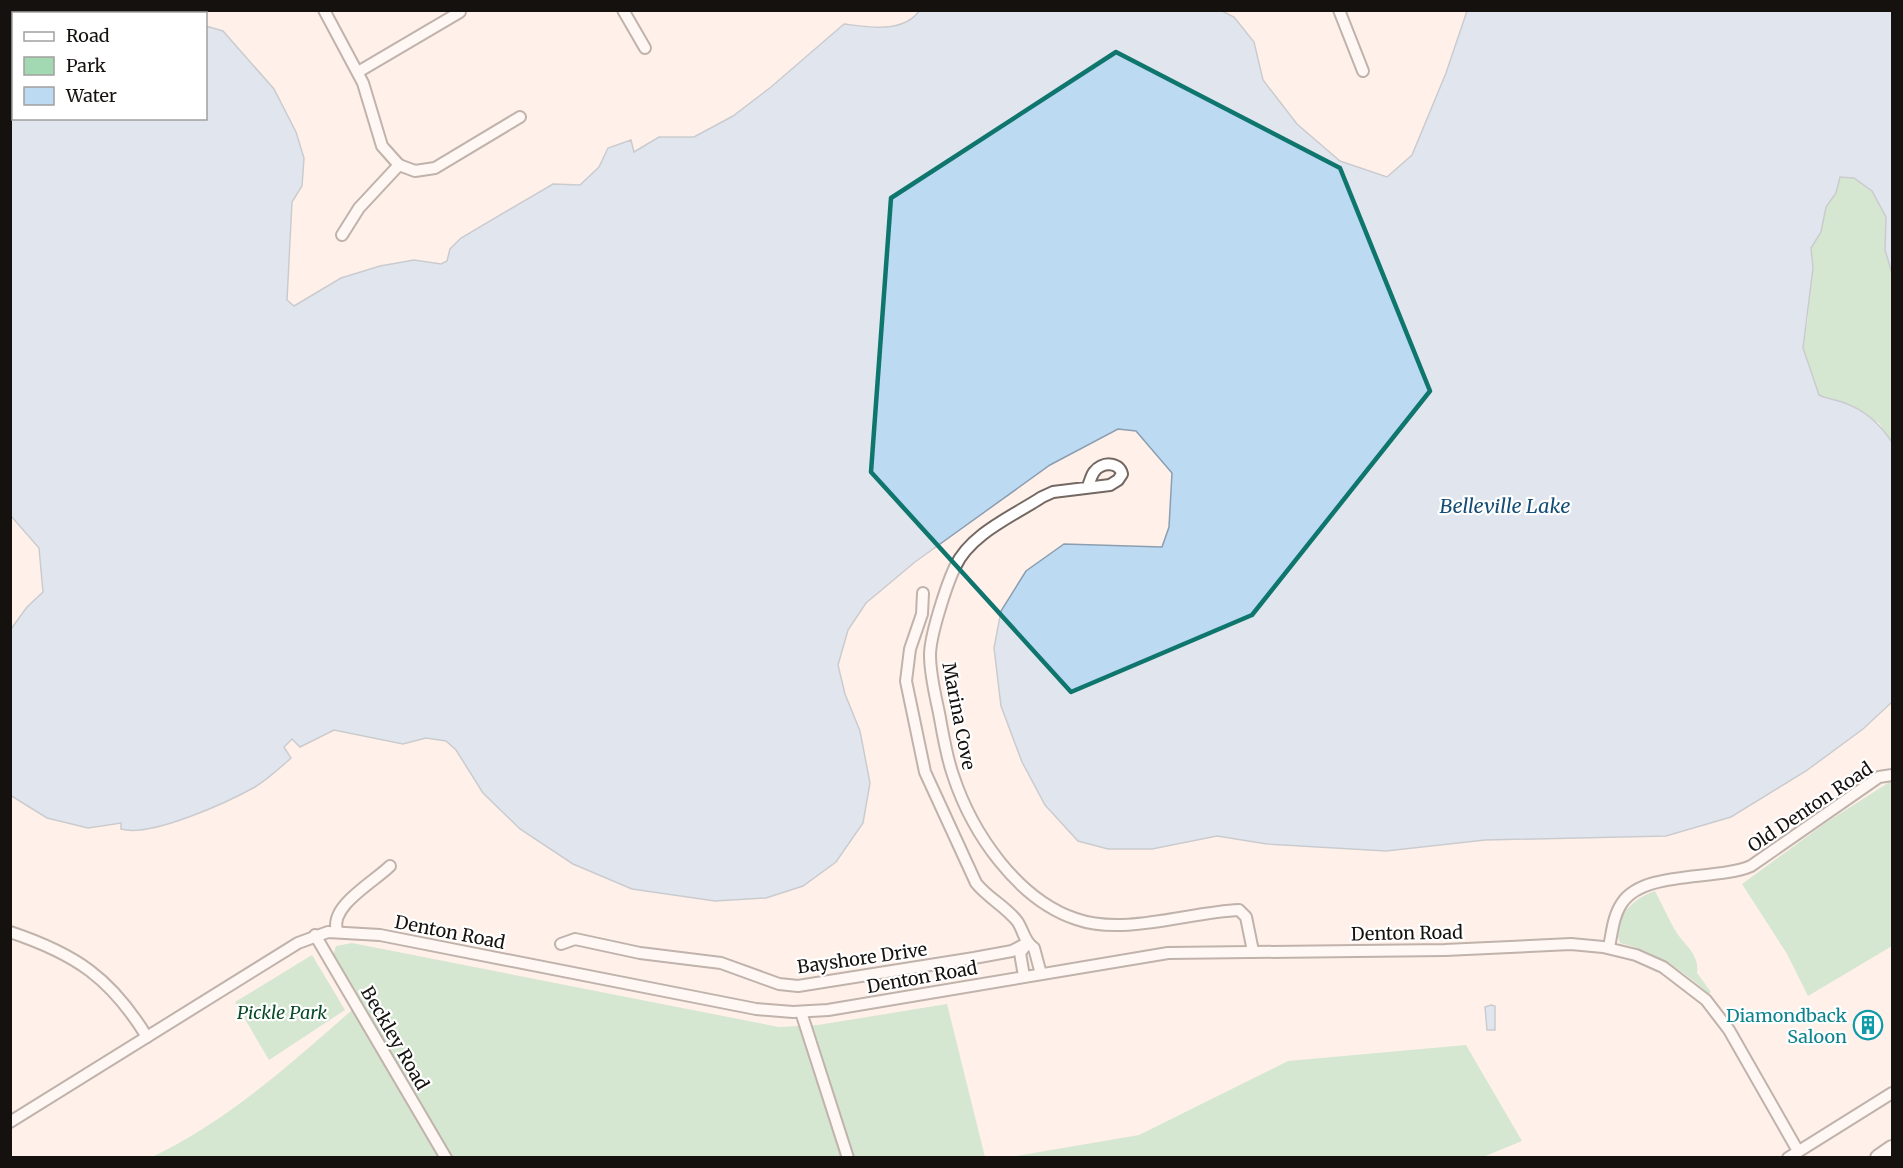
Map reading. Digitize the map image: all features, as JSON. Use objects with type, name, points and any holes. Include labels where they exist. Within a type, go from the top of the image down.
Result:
[{"type":"highway","points":[[1879,1158],[1893,1149]]},
{"type":"street","points":[[324,10],[358,72],[382,146],[399,165],[415,171],[435,168],[520,117]]},
{"type":"street","points":[[623,10],[645,48]]},
{"type":"street","points":[[1339,10],[1363,71]]},
{"type":"street","points":[[358,72],[460,12]]},
{"type":"street","points":[[342,235],[359,208],[399,165]]},
{"type":"street","name":"Marina Cove","points":[[1088,486],[1042,497],[979,538],[965,551],[955,567],[930,652],[934,689],[954,778],[971,817],[995,853],[1031,892],[1056,910],[1079,921],[1109,925],[1239,910],[1246,917],[1253,951]]},
{"type":"street","points":[[923,593],[922,614],[910,649],[906,681],[925,772],[976,883],[987,896],[1017,921],[1027,943],[1034,948],[1041,974]]},
{"type":"street","name":"Old Denton Road","points":[[1608,947],[1618,909],[1636,889],[1652,883],[1734,872],[1751,866],[1879,777],[1893,775]]},
{"type":"street","points":[[337,931],[335,921],[340,909],[390,866]]},
{"type":"street","name":"Denton Road","points":[[10,1122],[298,943],[315,935],[337,931],[380,934],[756,1009],[801,1012],[1168,953],[1445,950],[1571,944],[1608,947],[1636,955],[1663,967],[1706,1000],[1729,1030],[1798,1151]]},
{"type":"street","points":[[10,932],[52,947],[91,969],[120,997],[147,1037]]},
{"type":"street","name":"Beckley Road","points":[[315,935],[446,1158]]},
{"type":"street","name":"Bayshore Drive","points":[[561,944],[575,939],[640,953],[721,963],[779,984],[798,986],[1012,951],[1027,943]]},
{"type":"street","points":[[1024,976],[1020,953],[1027,943]]},
{"type":"street","points":[[801,1012],[848,1158]]},
{"type":"street","points":[[1788,1158],[1893,1093]]},
{"type":"highlighted area","points":[[1116,52],[1340,168],[1430,391],[1252,615],[1071,692],[871,472],[891,198]]},
{"type":"green space","points":[[1840,176],[1854,178],[1872,191],[1886,217],[1885,250],[1892,273],[1892,442],[1879,423],[1840,401],[1819,395],[1803,348],[1808,317],[1811,248],[1821,232],[1826,207],[1836,193]]},
{"type":"green space","points":[[1891,781],[1892,946],[1808,996],[1787,954],[1742,884],[1827,822]]},
{"type":"green space","points":[[1655,891],[1675,930],[1694,955],[1697,973],[1711,992],[1709,994],[1689,977],[1667,963],[1644,951],[1620,943],[1618,926],[1626,910],[1640,898]]},
{"type":"green space","points":[[352,943],[779,1027],[818,1025],[947,1004],[985,1157],[150,1158],[179,1143],[234,1108],[360,1003],[333,955],[336,946]]},
{"type":"green space","name":"Pickle Park","points":[[312,955],[345,1010],[269,1060],[235,1002]]},
{"type":"green space","points":[[1466,1045],[1522,1141],[1483,1157],[1010,1157],[1139,1135],[1288,1061]]},
{"type":"water","name":"Belleville Lake","points":[[161,10],[164,12],[12,12],[12,120],[207,120],[207,26],[223,31],[274,89],[296,132],[304,158],[302,186],[292,202],[287,300],[294,306],[341,278],[380,266],[414,260],[441,264],[447,261],[450,249],[461,238],[553,184],[580,185],[599,167],[608,148],[631,140],[634,152],[659,137],[694,137],[733,116],[771,87],[844,24],[895,26],[913,18],[920,10],[1222,11],[1234,17],[1254,42],[1263,80],[1297,124],[1340,161],[1387,177],[1412,155],[1446,73],[1467,11],[1892,11],[1892,273],[1885,250],[1886,217],[1872,191],[1854,178],[1840,177],[1836,193],[1826,207],[1821,232],[1811,248],[1813,268],[1803,348],[1819,395],[1850,405],[1864,413],[1877,423],[1892,442],[1892,702],[1863,729],[1806,771],[1731,817],[1666,836],[1485,840],[1386,851],[1267,844],[1217,836],[1152,849],[1108,849],[1078,841],[1045,805],[1022,762],[1001,706],[994,648],[1001,611],[1026,571],[1064,544],[1162,547],[1169,527],[1172,473],[1136,431],[1118,429],[1050,465],[915,562],[866,603],[848,630],[838,665],[845,694],[860,731],[870,783],[863,823],[836,862],[803,886],[766,898],[715,901],[632,889],[573,864],[520,829],[483,793],[456,750],[446,741],[426,738],[403,744],[334,730],[300,747],[292,739],[284,747],[291,758],[255,787],[169,824],[134,830],[121,829],[121,823],[88,828],[47,818],[10,795],[11,629],[27,607],[43,592],[39,548],[11,516],[11,11]]},
{"type":"water","points":[[1495,1006],[1495,1030],[1487,1030],[1485,1007]]},
{"type":"place","name":"Diamondback Saloon","points":[[1868,1025]]}]
